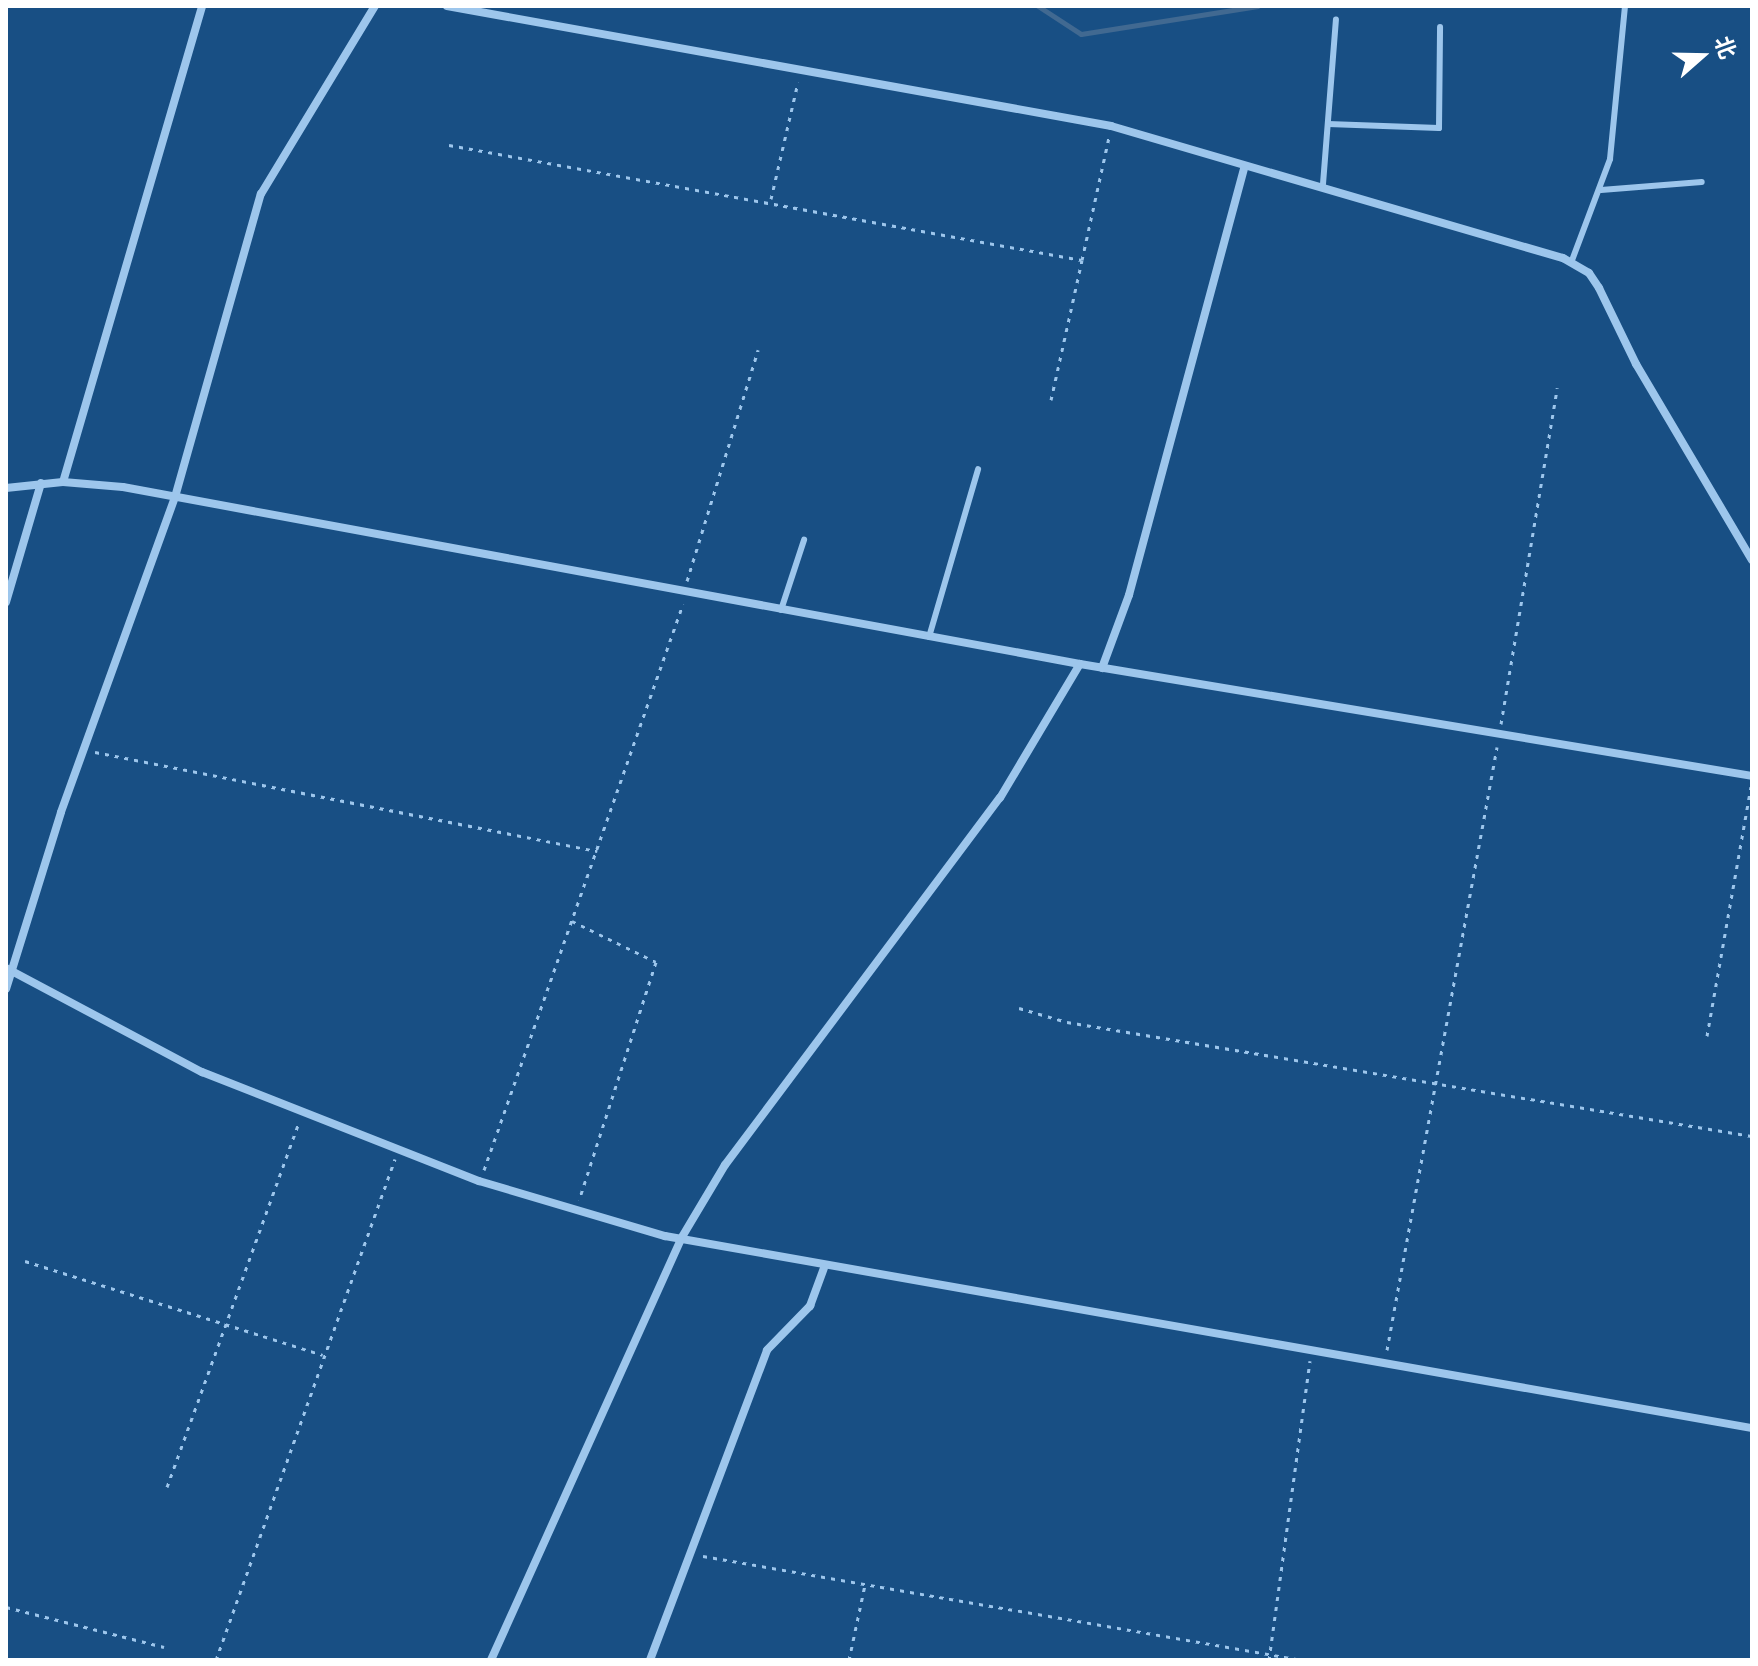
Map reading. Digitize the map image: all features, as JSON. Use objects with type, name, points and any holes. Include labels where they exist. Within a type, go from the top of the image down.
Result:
[{"type":"street","points":[[63,482],[202,6]]},
{"type":"street","points":[[6,989],[9,969],[171,496],[261,194],[375,6]]},
{"type":"street","points":[[447,6],[1111,126],[1245,166],[1323,184],[1571,263],[1599,288],[1636,364],[1752,560]]},
{"type":"street","points":[[1102,668],[1129,595],[1245,166]]},
{"type":"street","points":[[6,488],[63,482],[123,487],[1102,668],[1499,738],[1752,776]]},
{"type":"street","points":[[6,602],[41,483]]},
{"type":"street","points":[[491,1660],[682,1237],[725,1165],[1000,798],[1080,664]]},
{"type":"street","points":[[9,969],[202,1072],[479,1181],[682,1237],[824,1268],[1752,1428]]},
{"type":"street","points":[[650,1660],[767,1350],[810,1306],[824,1268]]},
{"type":"lane","points":[[1571,263],[1601,190],[1610,159],[1625,6]]},
{"type":"lane","points":[[1323,184],[1336,20]]},
{"type":"lane","points":[[1328,124],[1439,128],[1440,27]]},
{"type":"lane","points":[[1601,190],[1702,182]]},
{"type":"lane","points":[[929,637],[978,469]]},
{"type":"lane","points":[[781,610],[804,540]]},
{"type":"path","points":[[771,199],[801,70]]},
{"type":"path","points":[[1051,400],[1111,126]]},
{"type":"path","points":[[449,145],[771,199],[1082,260]]},
{"type":"path","points":[[479,1181],[597,851],[684,592],[758,350]]},
{"type":"path","points":[[1384,1366],[1499,738],[1557,388]]},
{"type":"path","points":[[85,749],[597,851]]},
{"type":"path","points":[[1707,1036],[1752,776]]},
{"type":"path","points":[[572,921],[656,962],[576,1209]]},
{"type":"path","points":[[1019,1008],[1067,1022],[1752,1136]]},
{"type":"path","points":[[167,1487],[303,1112]]},
{"type":"path","points":[[216,1660],[399,1149]]},
{"type":"path","points":[[25,1261],[226,1328],[323,1355]]},
{"type":"path","points":[[1269,1658],[1311,1353]]},
{"type":"path","points":[[689,1553],[1269,1658],[1302,1660]]},
{"type":"path","points":[[849,1660],[865,1585]]},
{"type":"path","points":[[6,1607],[164,1647]]},
{"type":"waterway","points":[[1038,6],[1081,34],[1258,6]]}]
